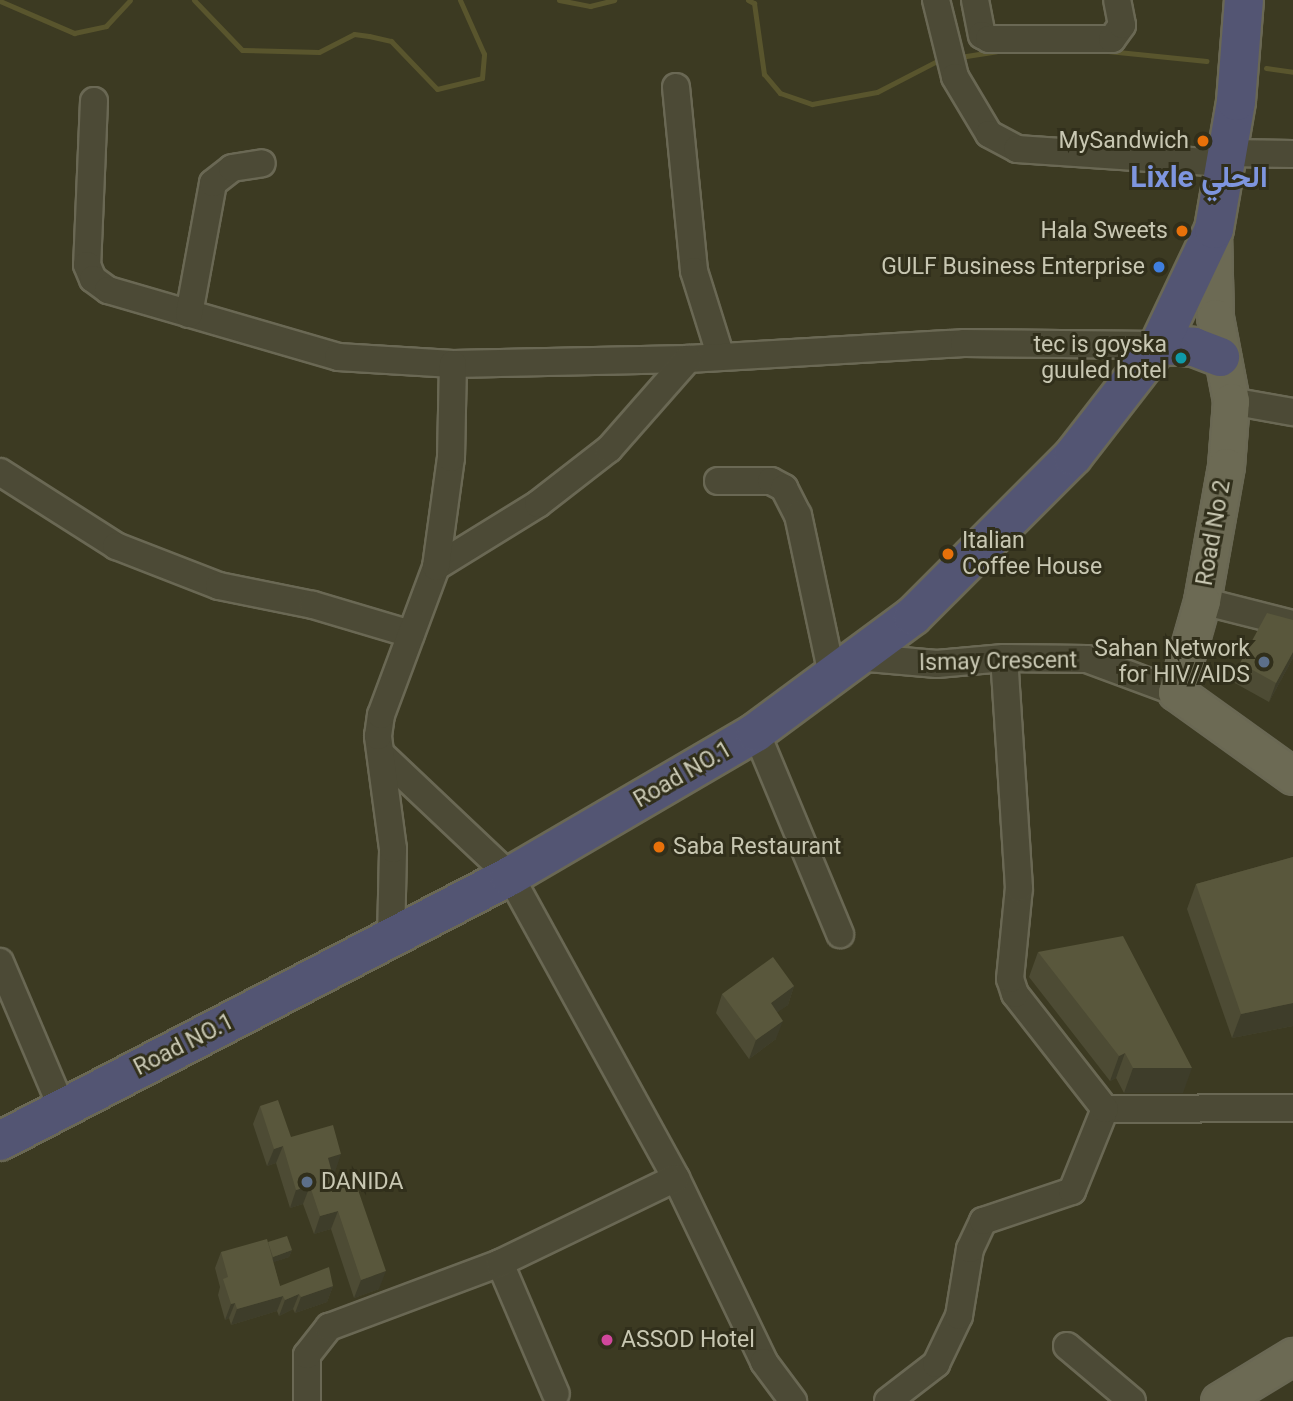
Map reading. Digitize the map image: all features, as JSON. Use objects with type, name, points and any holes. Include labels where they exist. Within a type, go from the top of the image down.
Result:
[{"type":"highway","name":"Road NO.1","points":[[0,1141],[510,876],[755,732],[913,616],[1073,456],[1159,345],[1213,229],[1226,158],[1244,0]]},
{"type":"highway","points":[[1159,345],[1194,347],[1220,357]]},
{"type":"main road","name":"Road No 2","points":[[1176,692],[1202,601],[1226,466],[1231,401],[1220,357],[1212,272],[1213,229]]},
{"type":"main road","points":[[1176,692],[1293,776]]},
{"type":"main road","points":[[1219,1401],[1293,1356]]},
{"type":"street","points":[[936,0],[955,77],[989,134],[1017,149],[1226,158],[1293,154]]},
{"type":"street","points":[[975,0],[982,35],[1003,39],[1112,39],[1122,25],[1117,0]]},
{"type":"street","points":[[676,87],[694,271],[721,357]]},
{"type":"street","points":[[94,101],[87,265],[93,279],[108,290],[338,357],[453,364],[688,359],[964,343],[1159,345]]},
{"type":"street","points":[[189,314],[214,183],[232,168],[261,163]]},
{"type":"street","points":[[436,567],[538,505],[609,449],[688,359]]},
{"type":"street","points":[[391,939],[393,849],[378,736],[381,715],[436,567],[451,458],[453,364]]},
{"type":"street","points":[[1231,401],[1293,412]]},
{"type":"street","points":[[0,472],[116,546],[141,556],[219,586],[313,605],[411,634]]},
{"type":"street","points":[[719,481],[771,481],[784,488],[798,515],[845,666]]},
{"type":"street","points":[[1202,601],[1293,624]]},
{"type":"street","points":[[1004,658],[1019,888],[1010,979],[1015,994],[1105,1109]]},
{"type":"street","name":"Ismay Crescent","points":[[845,666],[937,664],[1004,658],[1087,659],[1176,692]]},
{"type":"street","points":[[755,732],[840,934]]},
{"type":"street","points":[[382,755],[510,876],[676,1178],[764,1362],[793,1401]]},
{"type":"street","points":[[0,962],[62,1108]]},
{"type":"street","points":[[1105,1109],[1293,1108]]},
{"type":"street","points":[[888,1401],[936,1364],[959,1317],[970,1249],[983,1221],[1072,1191],[1105,1109]]},
{"type":"street","points":[[307,1401],[307,1355],[329,1327],[500,1263],[676,1178]]},
{"type":"street","points":[[500,1263],[556,1394]]},
{"type":"street","points":[[1067,1346],[1132,1401]]},
{"type":"building","points":[[1267,613],[1293,620],[1293,652],[1276,683],[1240,663]]},
{"type":"building","points":[[1293,857],[1293,1003],[1241,1014],[1196,884]]},
{"type":"building","points":[[1123,936],[1192,1068],[1133,1068],[1125,1053],[1119,1056],[1038,952]]},
{"type":"building","points":[[773,957],[794,986],[771,1003],[783,1021],[756,1040],[722,994]]},
{"type":"building","points":[[278,1100],[291,1137],[333,1125],[341,1154],[328,1158],[336,1187],[355,1181],[386,1271],[361,1280],[338,1211],[320,1216],[310,1186],[296,1190],[283,1146],[274,1149],[260,1106]]},
{"type":"building","points":[[287,1236],[292,1250],[273,1257],[268,1242]]},
{"type":"building","points":[[267,1239],[280,1286],[329,1267],[333,1286],[301,1297],[299,1294],[285,1300],[283,1296],[237,1309],[235,1303],[231,1304],[223,1279],[228,1277],[221,1252]]},
{"type":"waterway","points":[[0,1],[74,33],[106,26],[130,0]]},
{"type":"waterway","points":[[194,0],[242,50],[319,52],[354,34],[369,36],[391,41],[437,89],[482,78],[484,54],[460,0]]},
{"type":"waterway","points":[[559,0],[590,6],[614,0]]},
{"type":"waterway","points":[[748,0],[754,3],[764,74],[780,93],[812,104],[877,92],[939,60]]},
{"type":"waterway","points":[[960,57],[997,51]]},
{"type":"waterway","points":[[1108,51],[1206,61]]},
{"type":"waterway","points":[[1266,68],[1293,72]]},
{"type":"place","name":"MySandwich","points":[[1203,141]]},
{"type":"place","name":"Hala Sweets","points":[[1182,231]]},
{"type":"place","name":"GULF Business Enterprise","points":[[1159,267]]},
{"type":"place","name":"tec is goyska guuled hotel","points":[[1181,358]]},
{"type":"place","name":"Italian Coffee House","points":[[948,554]]},
{"type":"place","name":"Sahan Network for HIV/AIDS","points":[[1264,662]]},
{"type":"place","name":"Saba Restaurant","points":[[659,847]]},
{"type":"place","name":"DANIDA","points":[[307,1182]]},
{"type":"place","name":"ASSOD Hotel","points":[[607,1340]]},
{"type":"district","name":"Lixle الحلي","points":[[1199,177]]}]
